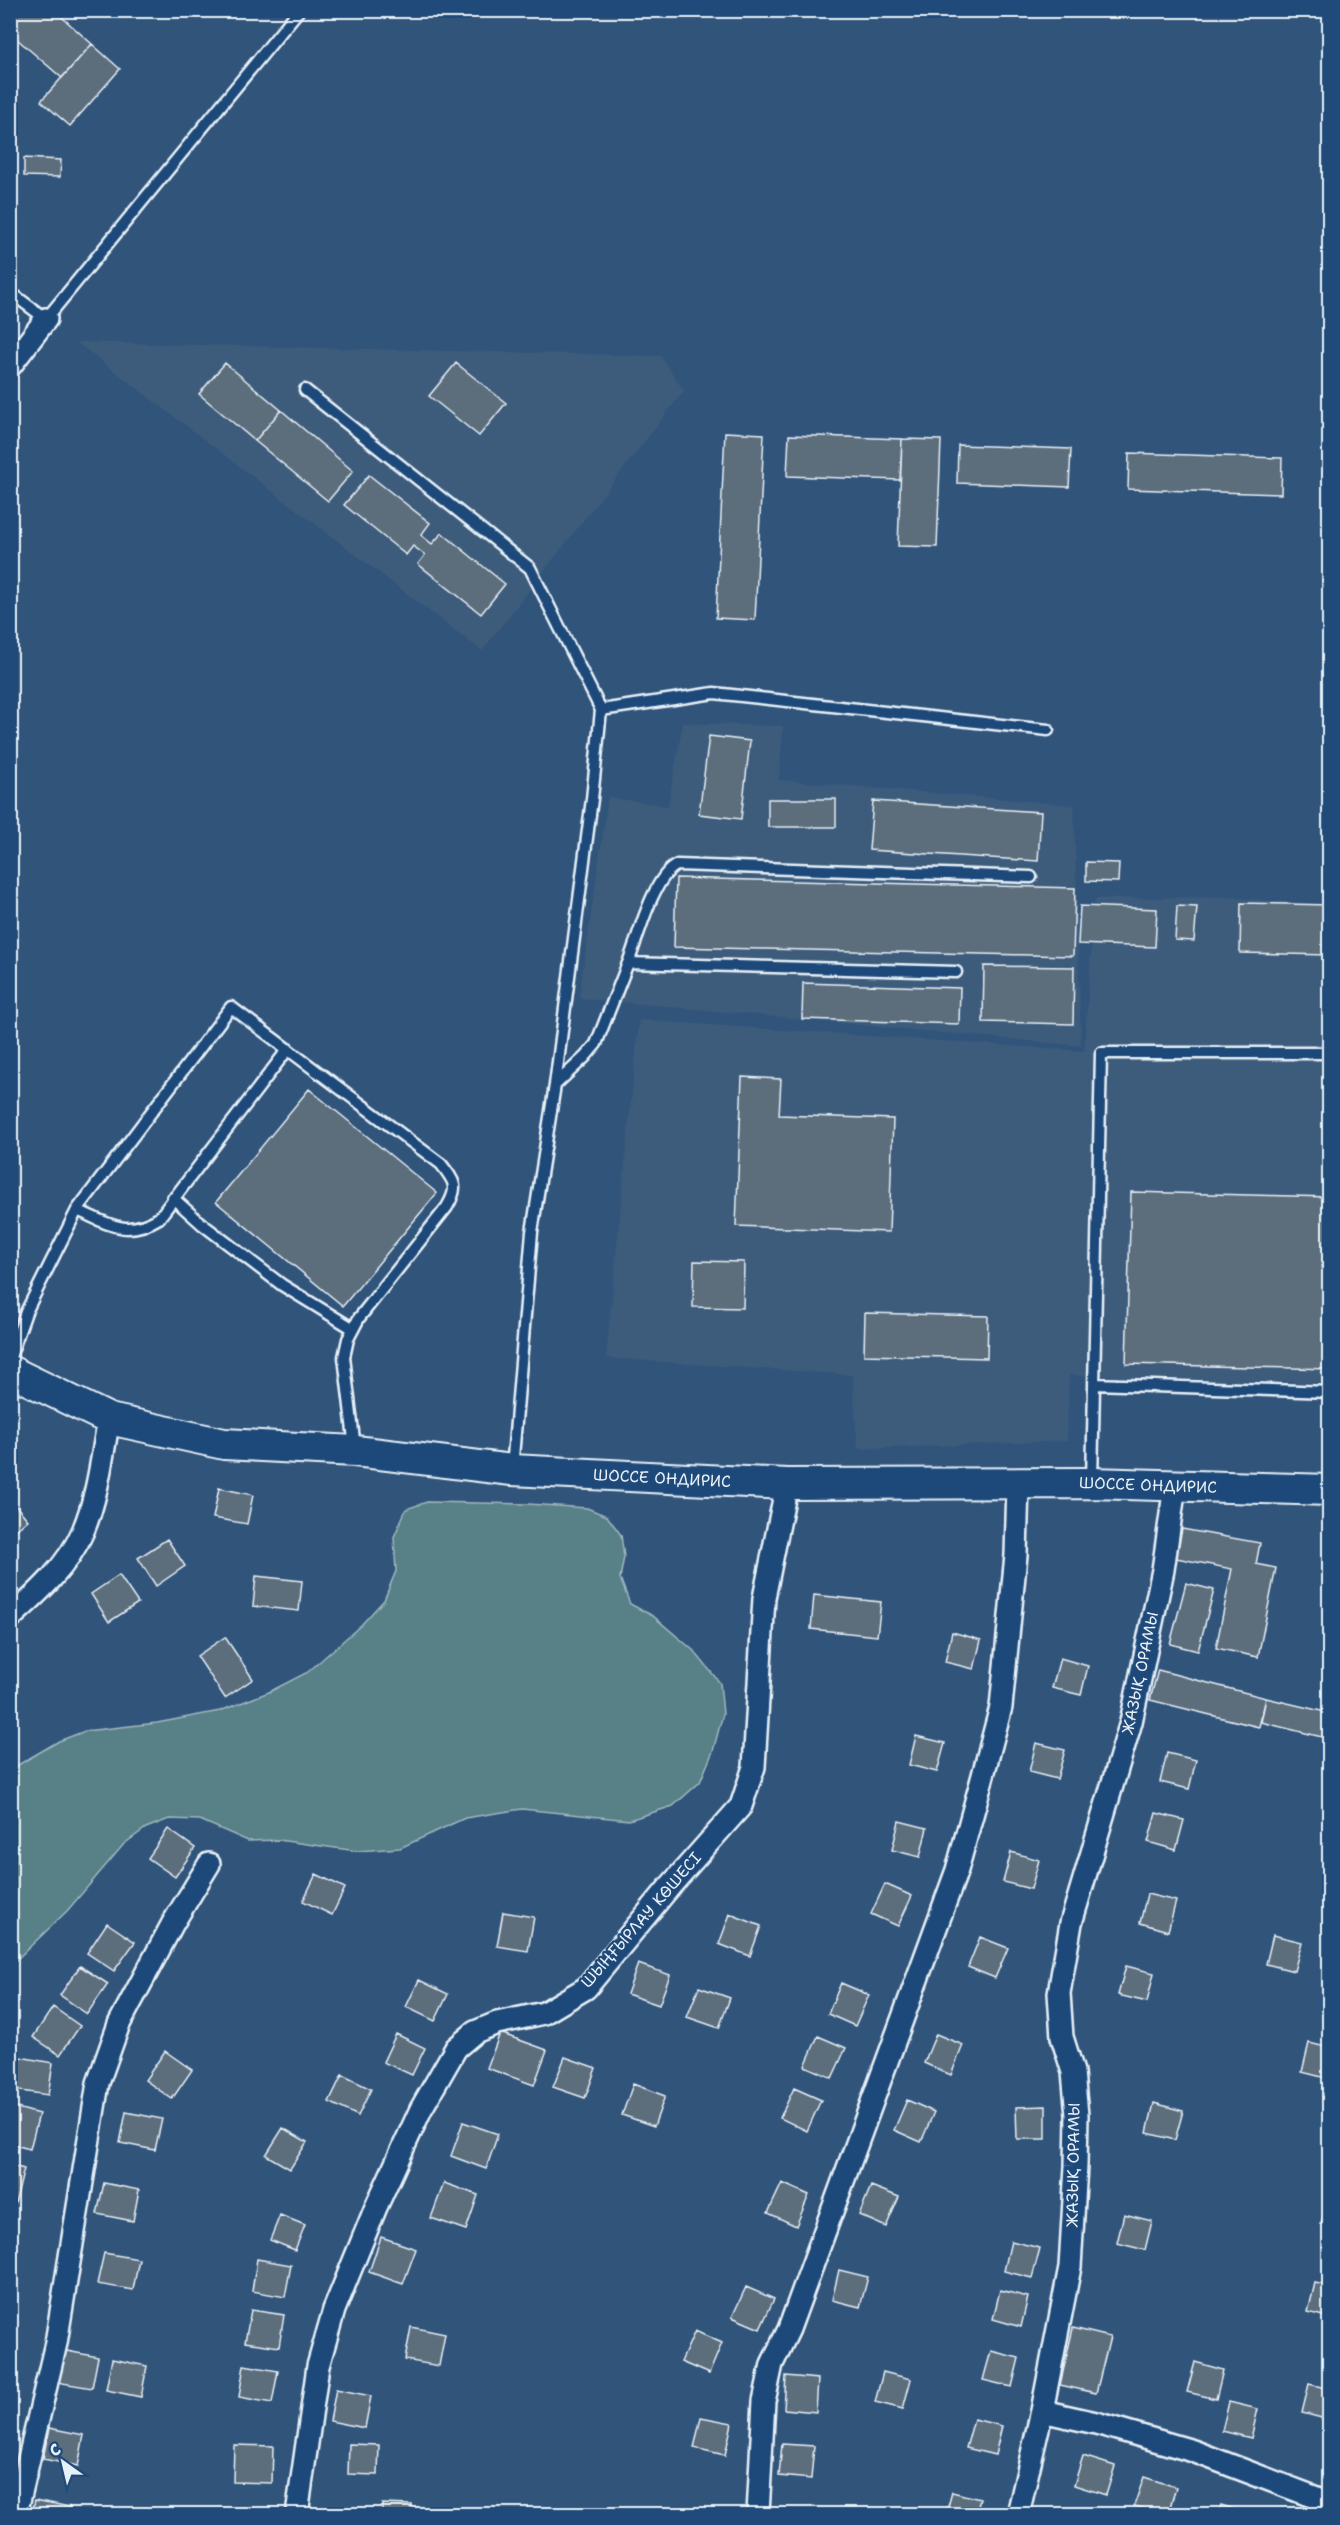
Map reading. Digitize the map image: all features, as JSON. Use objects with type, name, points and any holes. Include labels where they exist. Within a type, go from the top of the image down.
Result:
[{"type":"main road","name":"ШОССЕ ОНДИРИС","points":[[10,1371],[109,1419],[224,1444],[356,1451],[512,1470],[788,1484],[1092,1483],[1329,1490]]},
{"type":"street","points":[[10,366],[46,319]]},
{"type":"street","points":[[10,1618],[42,1589],[62,1565],[83,1531],[93,1501],[109,1419]]},
{"type":"street","name":"ШЫҢҒЫРЛАУ КӨШЕСІ","points":[[297,2514],[318,2366],[334,2310],[376,2207],[421,2109],[456,2048],[475,2032],[497,2024],[544,2013],[586,1988],[671,1885],[741,1806],[754,1767],[764,1598],[788,1484]]},
{"type":"street","points":[[758,2514],[764,2401],[772,2364],[789,2329],[957,1870],[1001,1707],[1015,1567],[1018,1484]]},
{"type":"street","name":"ЖАЗЫҚ ОРАМЫ","points":[[1018,2514],[1042,2411],[1070,2267],[1077,2115],[1073,2072],[1062,2037],[1059,1993],[1071,1923],[1131,1722],[1163,1570],[1175,1486]]},
{"type":"street","points":[[16,2514],[56,2343],[98,2083],[119,2024],[173,1923],[209,1864]]},
{"type":"street","points":[[1042,2411],[1096,2423],[1193,2451],[1329,2503]]},
{"type":"lane","points":[[10,292],[46,319],[300,10]]},
{"type":"lane","points":[[305,390],[530,568],[601,711],[592,799],[555,1085],[532,1232],[512,1470]]},
{"type":"lane","points":[[601,711],[714,693],[1048,730]]},
{"type":"lane","points":[[555,1085],[596,1044],[657,887],[664,874],[677,864],[1031,877]]},
{"type":"lane","points":[[628,963],[956,972]]},
{"type":"lane","points":[[10,1357],[26,1312],[77,1210],[231,1007],[441,1164],[454,1180],[454,1194],[447,1207],[352,1328],[344,1357],[356,1451]]},
{"type":"lane","points":[[77,1210],[123,1230],[144,1227],[159,1218],[288,1049]]},
{"type":"lane","points":[[1092,1483],[1101,1053],[1329,1053]]},
{"type":"lane","points":[[173,1198],[202,1224],[282,1285],[352,1328]]},
{"type":"lane","points":[[1094,1384],[1329,1392]]},
{"type":"shaded area","points":[[76,342],[661,356],[684,391],[482,651]]},
{"type":"shaded area","points":[[683,723],[783,726],[779,780],[1074,805],[1081,1046],[579,998],[608,797],[668,806]]},
{"type":"shaded area","points":[[1225,897],[1329,905],[1329,1383],[1069,1375],[1067,1441],[858,1449],[852,1375],[606,1358],[639,1020],[1084,1051],[1095,899]]},
{"type":"green space","points":[[427,1502],[587,1508],[607,1516],[621,1535],[624,1557],[620,1578],[630,1604],[653,1616],[694,1651],[720,1683],[723,1714],[713,1751],[700,1782],[673,1806],[629,1820],[522,1809],[465,1818],[400,1848],[357,1851],[278,1840],[248,1841],[200,1820],[169,1819],[146,1828],[124,1844],[67,1911],[11,1965],[11,1769],[59,1741],[85,1731],[157,1723],[220,1711],[269,1692],[308,1672],[361,1625],[384,1600],[396,1571],[394,1537],[406,1509]]},
{"type":"building","points":[[10,10],[54,10],[92,44],[62,78],[10,33]]},
{"type":"building","points":[[92,44],[120,69],[70,126],[41,101]]},
{"type":"building","points":[[24,158],[61,160],[60,177],[24,176]]},
{"type":"building","points":[[225,363],[281,410],[255,441],[199,394]]},
{"type":"building","points":[[456,363],[506,403],[479,436],[429,396]]},
{"type":"building","points":[[281,410],[353,471],[328,501],[255,441]]},
{"type":"building","points":[[725,432],[764,434],[755,620],[716,618]]},
{"type":"building","points":[[789,435],[902,439],[900,480],[787,476]]},
{"type":"building","points":[[902,439],[941,440],[937,547],[898,546]]},
{"type":"building","points":[[958,445],[1071,449],[1069,487],[957,483]]},
{"type":"building","points":[[1129,453],[1282,458],[1281,494],[1128,489]]},
{"type":"building","points":[[369,475],[430,523],[421,535],[432,544],[442,533],[505,584],[481,614],[418,564],[425,555],[413,546],[406,555],[344,505]]},
{"type":"building","points":[[709,736],[750,741],[741,819],[699,814]]},
{"type":"building","points":[[768,799],[836,799],[836,827],[768,827]]},
{"type":"building","points":[[873,801],[1041,812],[1038,861],[869,850]]},
{"type":"building","points":[[1086,862],[1119,863],[1118,882],[1086,881]]},
{"type":"building","points":[[676,878],[1075,888],[1073,956],[674,947]]},
{"type":"building","points":[[1241,903],[1330,905],[1330,955],[1240,953]]},
{"type":"building","points":[[1080,906],[1157,909],[1155,947],[1078,944]]},
{"type":"building","points":[[1177,906],[1197,907],[1194,941],[1175,940]]},
{"type":"building","points":[[984,966],[1074,967],[1073,1024],[983,1022]]},
{"type":"building","points":[[803,983],[960,988],[959,1024],[802,1019]]},
{"type":"building","points":[[742,1077],[781,1079],[779,1115],[893,1119],[889,1232],[736,1226]]},
{"type":"building","points":[[309,1089],[437,1193],[343,1306],[216,1202]]},
{"type":"building","points":[[1131,1192],[1330,1197],[1330,1369],[1126,1364]]},
{"type":"building","points":[[694,1261],[744,1262],[743,1308],[693,1307]]},
{"type":"building","points":[[865,1313],[988,1316],[987,1358],[864,1355]]},
{"type":"building","points":[[219,1488],[253,1495],[247,1524],[213,1518]]},
{"type":"building","points":[[10,1499],[28,1520],[10,1535]]},
{"type":"building","points":[[1182,1529],[1260,1543],[1256,1564],[1276,1568],[1258,1657],[1216,1648],[1232,1569],[1176,1558]]},
{"type":"building","points":[[167,1539],[185,1566],[156,1586],[138,1558]]},
{"type":"building","points":[[119,1575],[138,1603],[109,1622],[91,1594]]},
{"type":"building","points":[[256,1576],[302,1581],[299,1611],[253,1606]]},
{"type":"building","points":[[1186,1583],[1214,1590],[1198,1651],[1170,1644]]},
{"type":"building","points":[[814,1595],[881,1602],[877,1636],[811,1629]]},
{"type":"building","points":[[952,1632],[981,1640],[974,1669],[945,1662]]},
{"type":"building","points":[[225,1637],[253,1679],[225,1698],[197,1656]]},
{"type":"building","points":[[1060,1658],[1088,1666],[1081,1695],[1052,1688]]},
{"type":"building","points":[[1158,1670],[1266,1698],[1259,1727],[1150,1700]]},
{"type":"building","points":[[1266,1698],[1330,1713],[1330,1739],[1261,1722]]},
{"type":"building","points":[[916,1736],[945,1743],[937,1772],[909,1765]]},
{"type":"building","points":[[1036,1743],[1065,1750],[1057,1779],[1029,1772]]},
{"type":"building","points":[[1167,1753],[1196,1760],[1189,1789],[1160,1782]]},
{"type":"building","points":[[1156,1813],[1184,1820],[1176,1850],[1148,1842]]},
{"type":"building","points":[[899,1821],[927,1828],[920,1857],[892,1850]]},
{"type":"building","points":[[168,1829],[195,1848],[175,1877],[148,1858]]},
{"type":"building","points":[[1011,1852],[1039,1860],[1031,1889],[1003,1882]]},
{"type":"building","points":[[316,1874],[345,1888],[332,1915],[303,1901]]},
{"type":"building","points":[[885,1884],[912,1896],[898,1926],[871,1914]]},
{"type":"building","points":[[1147,1894],[1176,1901],[1168,1931],[1140,1923]]},
{"type":"building","points":[[503,1912],[534,1917],[528,1951],[497,1946]]},
{"type":"building","points":[[730,1914],[761,1926],[750,1956],[719,1944]]},
{"type":"building","points":[[107,1923],[135,1942],[114,1971],[87,1953]]},
{"type":"building","points":[[1273,1935],[1302,1942],[1294,1971],[1266,1964]]},
{"type":"building","points":[[980,1937],[1008,1948],[995,1978],[968,1967]]},
{"type":"building","points":[[638,1964],[670,1975],[659,2005],[627,1994]]},
{"type":"building","points":[[80,1966],[108,1984],[87,2014],[60,1995]]},
{"type":"building","points":[[1126,1966],[1154,1973],[1147,2002],[1118,1995]]},
{"type":"building","points":[[419,1980],[448,1994],[435,2021],[406,2007]]},
{"type":"building","points":[[841,1983],[869,1995],[855,2026],[828,2014]]},
{"type":"building","points":[[699,1987],[730,1998],[719,2028],[687,2017]]},
{"type":"building","points":[[53,2007],[80,2026],[60,2055],[33,2037]]},
{"type":"building","points":[[500,2033],[547,2050],[534,2085],[487,2068]]},
{"type":"building","points":[[396,2034],[425,2048],[412,2075],[383,2062]]},
{"type":"building","points":[[936,2034],[963,2045],[951,2075],[924,2063]]},
{"type":"building","points":[[818,2036],[846,2048],[832,2078],[805,2066]]},
{"type":"building","points":[[1309,2043],[1330,2048],[1330,2079],[1302,2072]]},
{"type":"building","points":[[165,2051],[192,2070],[172,2099],[145,2080]]},
{"type":"building","points":[[20,2057],[53,2063],[48,2095],[14,2090]]},
{"type":"building","points":[[565,2057],[596,2068],[585,2098],[553,2087]]},
{"type":"building","points":[[342,2075],[371,2089],[358,2116],[329,2102]]},
{"type":"building","points":[[633,2084],[665,2096],[654,2126],[622,2115]]},
{"type":"building","points":[[794,2088],[821,2100],[807,2131],[780,2118]]},
{"type":"building","points":[[907,2100],[934,2112],[921,2142],[894,2130]]},
{"type":"building","points":[[1154,2103],[1183,2111],[1175,2140],[1147,2133]]},
{"type":"building","points":[[10,2106],[39,2114],[30,2149],[10,2144]]},
{"type":"building","points":[[1046,2106],[1046,2139],[1017,2139],[1016,2107]]},
{"type":"building","points":[[126,2112],[162,2119],[155,2150],[120,2143]]},
{"type":"building","points":[[463,2122],[498,2134],[486,2169],[451,2156]]},
{"type":"building","points":[[283,2128],[307,2142],[290,2169],[266,2155]]},
{"type":"building","points":[[10,2165],[24,2169],[15,2204],[10,2203]]},
{"type":"building","points":[[104,2183],[139,2190],[133,2221],[97,2214]]},
{"type":"building","points":[[444,2183],[478,2195],[466,2230],[431,2218]]},
{"type":"building","points":[[782,2183],[809,2195],[796,2226],[768,2213]]},
{"type":"building","points":[[871,2186],[899,2197],[886,2227],[859,2215]]},
{"type":"building","points":[[1330,2195],[1330,2226],[1321,2224]]},
{"type":"building","points":[[1124,2214],[1152,2221],[1145,2250],[1117,2243]]},
{"type":"building","points":[[280,2215],[305,2225],[295,2250],[270,2240]]},
{"type":"building","points":[[381,2237],[416,2249],[403,2284],[369,2272]]},
{"type":"building","points":[[1011,2241],[1040,2248],[1032,2278],[1004,2271]]},
{"type":"building","points":[[104,2253],[139,2259],[133,2290],[97,2284]]},
{"type":"building","points":[[257,2259],[291,2265],[285,2297],[252,2291]]},
{"type":"building","points":[[839,2270],[868,2277],[860,2307],[832,2300]]},
{"type":"building","points":[[1315,2283],[1330,2286],[1330,2318],[1308,2312]]},
{"type":"building","points":[[746,2287],[774,2299],[760,2329],[732,2317]]},
{"type":"building","points":[[1000,2290],[1028,2297],[1021,2327],[993,2319]]},
{"type":"building","points":[[251,2310],[284,2315],[279,2347],[245,2342]]},
{"type":"building","points":[[411,2327],[445,2334],[439,2366],[405,2360]]},
{"type":"building","points":[[1073,2328],[1110,2337],[1096,2393],[1060,2385]]},
{"type":"building","points":[[695,2331],[722,2343],[709,2374],[681,2362]]},
{"type":"building","points":[[62,2350],[98,2357],[92,2388],[56,2382]]},
{"type":"building","points":[[991,2351],[1019,2358],[1012,2387],[983,2380]]},
{"type":"building","points":[[112,2359],[147,2366],[141,2397],[106,2390]]},
{"type":"building","points":[[1195,2362],[1223,2370],[1216,2399],[1187,2392]]},
{"type":"building","points":[[244,2365],[278,2371],[272,2403],[239,2397]]},
{"type":"building","points":[[883,2372],[911,2379],[903,2409],[875,2402]]},
{"type":"building","points":[[786,2376],[818,2379],[816,2412],[784,2409]]},
{"type":"building","points":[[1309,2384],[1330,2389],[1330,2420],[1302,2413]]},
{"type":"building","points":[[336,2389],[371,2396],[365,2428],[330,2421]]},
{"type":"building","points":[[1229,2402],[1258,2409],[1251,2438],[1222,2431]]},
{"type":"building","points":[[701,2417],[732,2423],[725,2455],[694,2448]]},
{"type":"building","points":[[974,2419],[1002,2426],[995,2455],[966,2448]]},
{"type":"building","points":[[49,2428],[84,2435],[78,2466],[43,2459]]},
{"type":"building","points":[[349,2444],[379,2445],[378,2475],[348,2474]]},
{"type":"building","points":[[782,2444],[814,2446],[811,2479],[779,2476]]},
{"type":"building","points":[[234,2445],[273,2446],[272,2483],[233,2482]]},
{"type":"building","points":[[1083,2456],[1115,2466],[1106,2495],[1074,2485]]},
{"type":"building","points":[[1144,2477],[1176,2487],[1168,2514],[1134,2506]]},
{"type":"building","points":[[952,2492],[980,2499],[976,2514],[946,2514]]},
{"type":"building","points":[[35,2500],[70,2507],[68,2514],[32,2514]]},
{"type":"building","points":[[382,2504],[412,2505],[412,2514],[382,2514]]},
{"type":"building","points":[[1221,2505],[1250,2514],[1218,2514]]}]
